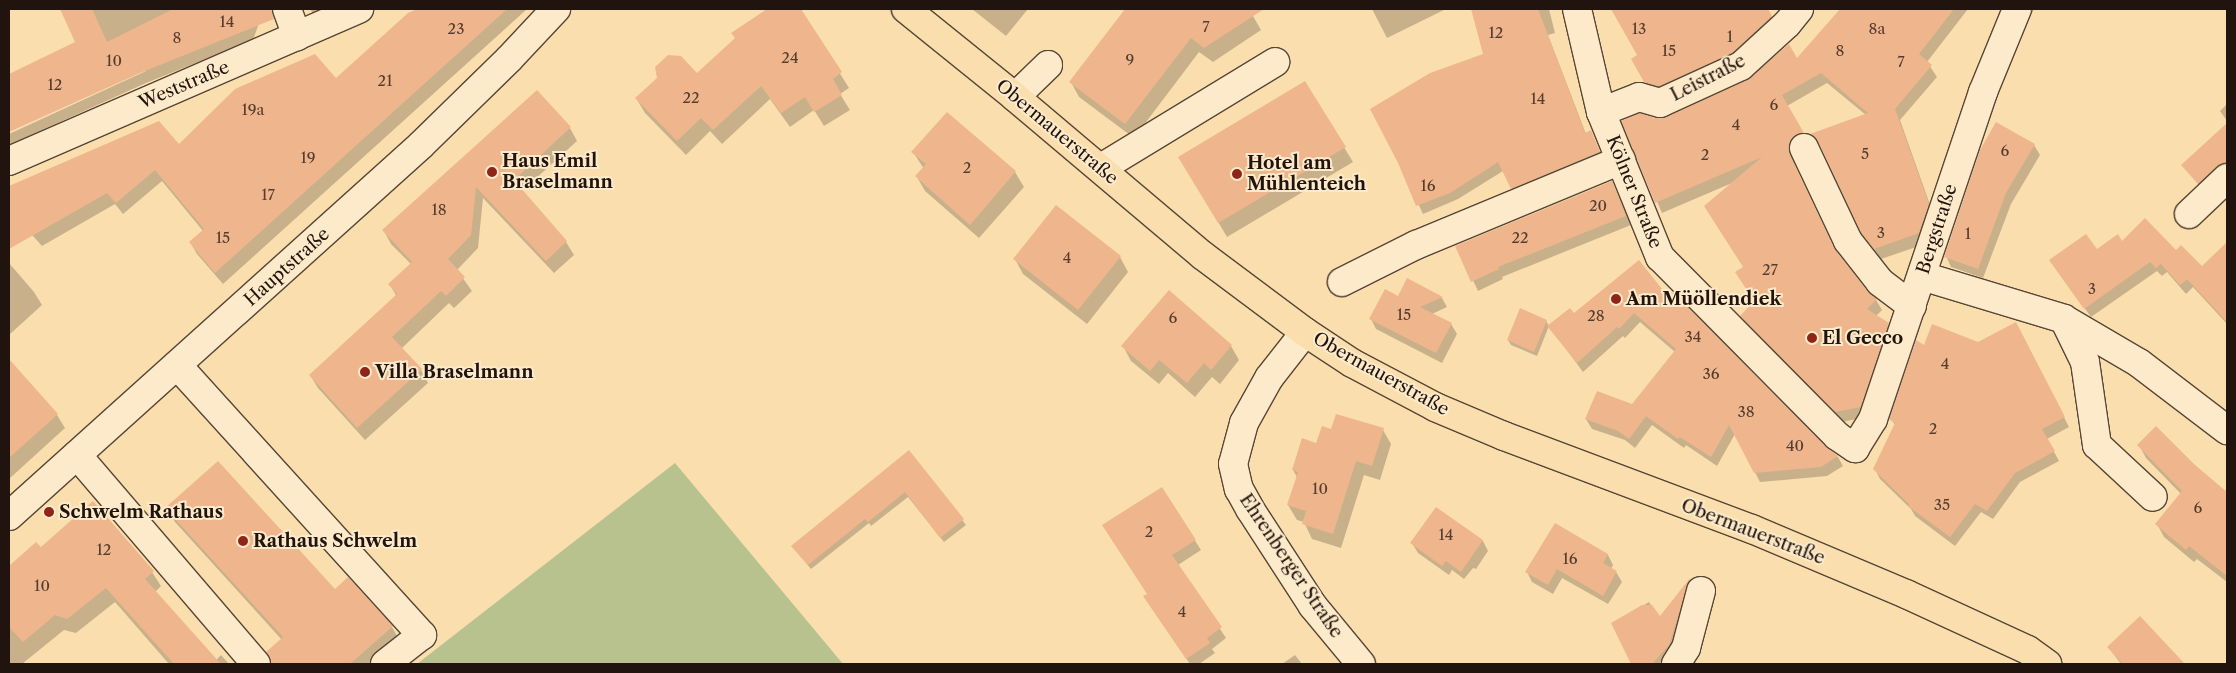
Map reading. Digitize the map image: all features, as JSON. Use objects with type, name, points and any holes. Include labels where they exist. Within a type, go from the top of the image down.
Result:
[{"type":"main road","name":"Obermauerstraße","points":[[906,9],[1015,96],[1202,254],[1305,332],[1352,363],[1435,407],[1504,436],[1752,529],[1906,594],[2028,650],[2047,664]]},
{"type":"street","points":[[287,9],[297,36]]},
{"type":"street","name":"Weststraße","points":[[9,161],[359,9]]},
{"type":"street","name":"Hauptstraße","points":[[9,516],[421,145],[509,59],[556,9]]},
{"type":"street","name":"Kölner Straße","points":[[1577,9],[1601,112],[1660,257],[1837,436],[1855,448]]},
{"type":"street","name":"Leistraße","points":[[1601,112],[1639,97],[1660,102],[1742,66],[1787,24],[1799,9]]},
{"type":"street","name":"Bergstraße","points":[[1855,448],[1873,419],[1983,92],[2017,9]]},
{"type":"street","points":[[1101,168],[1274,62]]},
{"type":"street","points":[[1015,96],[1048,65]]},
{"type":"street","points":[[1804,148],[1848,240],[1880,282],[1912,306]]},
{"type":"street","points":[[1342,282],[1416,245],[1621,160]]},
{"type":"street","points":[[2188,214],[2227,178]]},
{"type":"street","points":[[1922,276],[2064,319],[2140,363],[2227,430]]},
{"type":"street","points":[[2064,319],[2085,362],[2097,445],[2153,497]]},
{"type":"street","name":"Ehrenberger Straße","points":[[1305,332],[1269,378],[1244,423],[1233,464],[1239,489],[1250,509],[1313,606],[1361,664]]},
{"type":"street","points":[[177,364],[422,634],[385,664]]},
{"type":"street","points":[[77,455],[256,664]]},
{"type":"street","points":[[1676,664],[1686,648],[1701,591]]},
{"type":"green space","points":[[675,463],[843,664],[417,664]]},
{"type":"building","points":[[60,9],[92,9],[107,42],[173,9],[272,9],[274,19],[140,73],[9,132],[9,74],[75,42]]},
{"type":"building","points":[[417,9],[507,9],[215,273],[189,242],[204,229],[155,170],[116,203],[107,193],[9,249],[9,186],[159,121],[179,144],[235,89],[315,54],[336,78],[408,13]]},
{"type":"building","points":[[767,9],[801,9],[842,72],[833,79],[842,95],[814,112],[805,97],[781,113],[761,86],[713,130],[701,118],[677,141],[635,98],[657,78],[655,67],[668,55],[681,56],[697,73],[735,38],[731,33]]},
{"type":"building","points":[[1125,9],[1264,9],[1204,48],[1191,38],[1125,124],[1069,82]]},
{"type":"building","points":[[1471,9],[1538,9],[1585,133],[1591,130],[1600,152],[1511,189],[1498,162],[1450,193],[1416,206],[1398,163],[1370,109],[1430,73],[1483,54]]},
{"type":"building","points":[[1611,9],[1768,9],[1772,16],[1732,53],[1659,86],[1644,82],[1631,59],[1637,55]]},
{"type":"building","points":[[1840,9],[1954,9],[1919,54],[1932,65],[1895,109],[1929,204],[1919,233],[1874,249],[1861,233],[1818,141],[1810,134],[1868,113],[1821,73],[1782,95],[1804,133],[1797,134],[1791,140],[1788,147],[1790,155],[1834,248],[1868,292],[1877,299],[1867,309],[1889,323],[1861,407],[1835,412],[1740,316],[1754,301],[1735,272],[1743,267],[1704,206],[1762,157],[1655,203],[1621,121],[1640,113],[1656,118],[1666,117],[1747,80],[1789,44],[1797,58]]},
{"type":"building","points":[[1305,81],[1346,147],[1218,223],[1178,157]]},
{"type":"building","points":[[537,90],[571,127],[514,180],[567,241],[546,261],[476,187],[471,235],[448,259],[465,277],[446,296],[441,291],[392,337],[422,369],[357,428],[309,375],[397,294],[388,284],[412,262],[382,230]]},
{"type":"building","points":[[947,112],[1016,171],[970,225],[915,176],[926,164],[911,152]]},
{"type":"building","points":[[1996,122],[2035,144],[2006,193],[1978,269],[1944,257],[1980,150]]},
{"type":"building","points":[[2227,123],[2227,163],[2216,167],[2198,184],[2181,165]]},
{"type":"building","points":[[1612,181],[1626,216],[1498,267],[1499,269],[1471,282],[1455,246]]},
{"type":"building","points":[[1056,205],[1121,256],[1078,310],[1013,259]]},
{"type":"building","points":[[2145,218],[2176,250],[2181,245],[2202,266],[2227,242],[2227,322],[2187,279],[2180,285],[2161,264],[2165,260],[2156,268],[2150,262],[2084,309],[2049,260],[2086,234],[2097,249],[2118,234],[2122,241]]},
{"type":"building","points":[[1639,260],[1666,294],[1674,293],[1826,447],[1838,456],[1821,467],[1754,473],[1729,425],[1711,457],[1680,437],[1678,439],[1646,416],[1629,439],[1618,431],[1585,419],[1597,391],[1632,404],[1676,349],[1634,313],[1619,329],[1617,327],[1577,363],[1547,326],[1570,308],[1574,313]]},
{"type":"building","points":[[1407,278],[1443,297],[1420,307],[1452,323],[1436,353],[1369,319],[1385,289],[1398,296]]},
{"type":"building","points":[[1169,290],[1232,345],[1211,370],[1204,363],[1187,383],[1159,360],[1150,371],[1121,346]]},
{"type":"building","points":[[1520,308],[1547,320],[1534,352],[1507,340]]},
{"type":"building","points":[[2016,322],[2065,417],[2042,429],[2055,451],[2015,473],[1987,511],[1975,504],[1950,537],[1908,506],[1910,505],[1873,469],[1895,423],[1889,419],[1916,340],[1924,345],[1932,324],[1978,342]]},
{"type":"building","points":[[9,359],[58,414],[9,458]]},
{"type":"building","points":[[1336,414],[1384,428],[1372,466],[1356,461],[1333,534],[1302,524],[1306,511],[1287,505],[1298,472],[1292,470],[1302,438],[1316,443],[1322,426],[1331,429]]},
{"type":"building","points":[[2156,426],[2195,465],[2227,492],[2227,576],[2189,546],[2186,550],[2155,524],[2182,491],[2137,445]]},
{"type":"building","points":[[909,450],[964,519],[940,538],[905,492],[868,522],[865,519],[808,565],[791,546]]},
{"type":"building","name":"Rathaus Schwelm","points":[[218,461],[335,589],[348,577],[393,626],[350,664],[271,664],[266,652],[283,637],[165,508]]},
{"type":"building","points":[[1162,487],[1196,540],[1172,555],[1222,627],[1207,638],[1210,643],[1186,659],[1143,596],[1147,594],[1102,525]]},
{"type":"building","points":[[93,501],[154,571],[145,579],[221,664],[174,664],[106,588],[67,619],[55,615],[23,642],[9,627],[9,566],[36,542],[41,547]]},
{"type":"building","points":[[1436,507],[1483,540],[1461,572],[1446,561],[1442,566],[1410,543]]},
{"type":"building","points":[[1555,523],[1608,554],[1603,563],[1617,571],[1603,596],[1557,569],[1548,585],[1525,572]]},
{"type":"building","points":[[1690,578],[1669,645],[1652,664],[1631,664],[1611,623],[1642,605],[1652,605],[1660,616]]},
{"type":"building","points":[[2140,616],[2185,664],[2123,664],[2107,647]]},
{"type":"place","name":"Haus Emil Braselmann","points":[[492,172]]},
{"type":"place","name":"Hotel am Mühlenteich","points":[[1237,174]]},
{"type":"place","name":"Am Müöllendiek","points":[[1616,299]]},
{"type":"place","name":"El Gecco","points":[[1812,338]]},
{"type":"place","name":"Villa Braselmann","points":[[365,372]]},
{"type":"place","name":"Schwelm Rathaus","points":[[49,512]]},
{"type":"place","name":"Rathaus Schwelm","points":[[243,541]]}]
